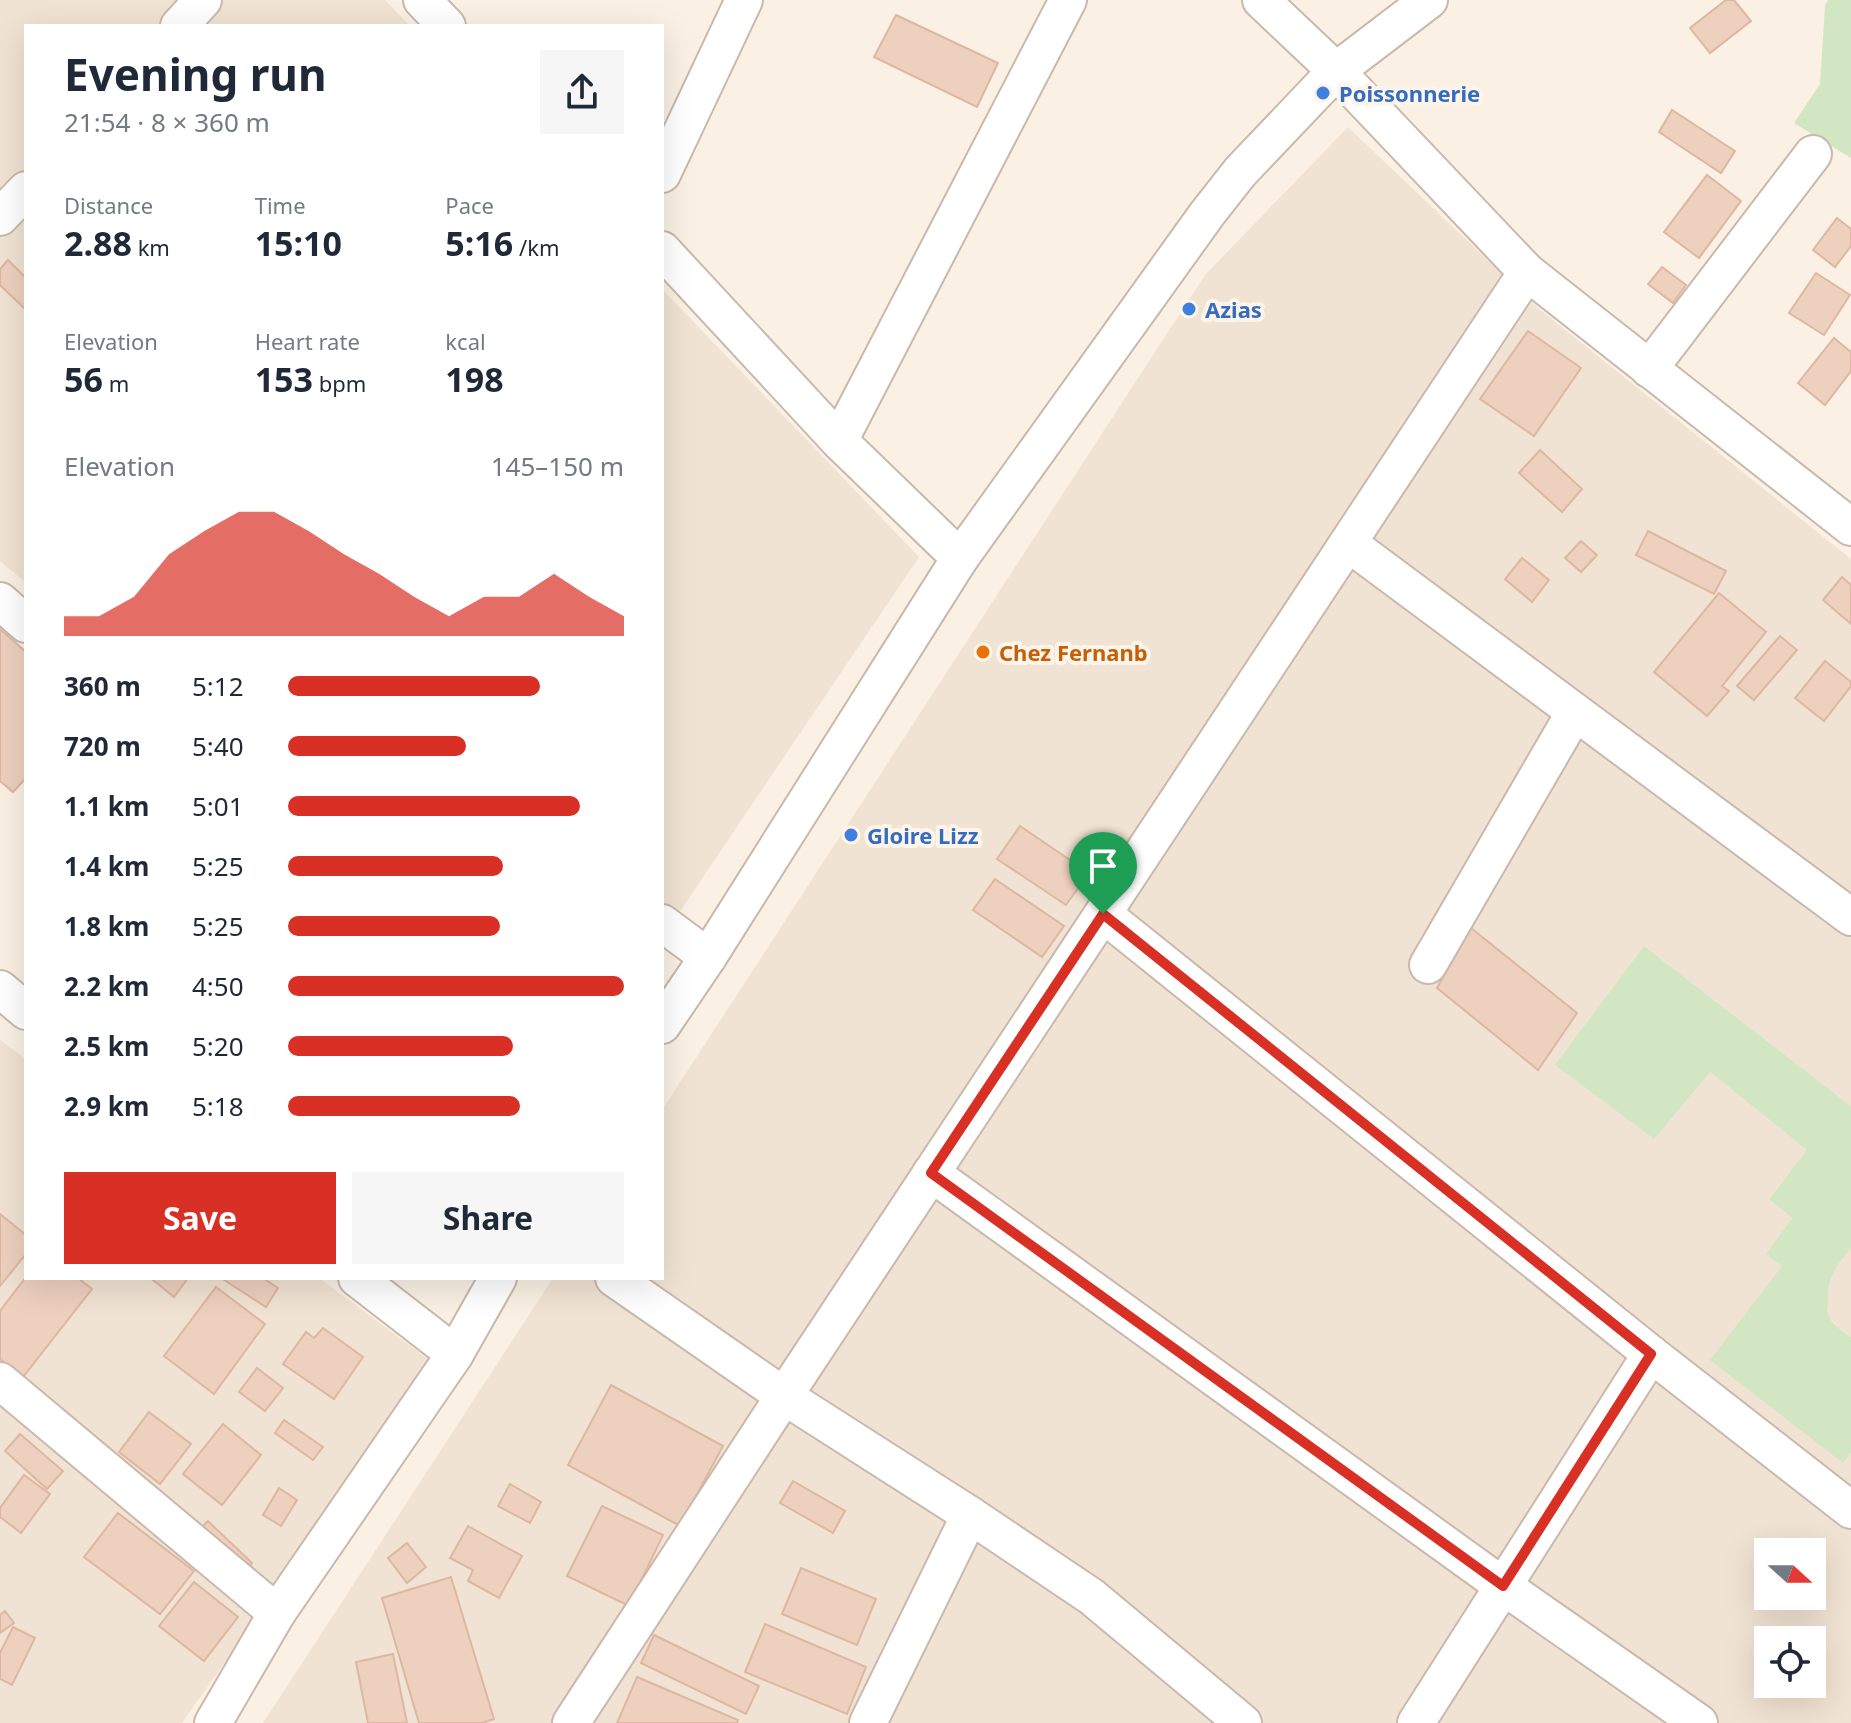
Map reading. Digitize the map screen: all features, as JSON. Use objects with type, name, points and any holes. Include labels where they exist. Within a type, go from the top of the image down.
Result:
[{"type":"street","points":[[181,24],[203,0]]},
{"type":"street","points":[[422,0],[445,24]]},
{"type":"street","points":[[664,170],[744,0]]},
{"type":"street","points":[[839,441],[1068,0]]},
{"type":"street","points":[[1261,0],[1336,71],[1527,272],[1851,527]]},
{"type":"street","points":[[664,1022],[960,558],[1207,214],[1240,172],[1336,71],[1429,0]]},
{"type":"street","points":[[1649,369],[1813,154]]},
{"type":"street","points":[[0,217],[24,192]]},
{"type":"street","points":[[664,252],[839,441],[960,558]]},
{"type":"street","points":[[571,1723],[1527,272]]},
{"type":"street","points":[[1348,543],[1851,917]]},
{"type":"street","points":[[0,601],[24,622]]},
{"type":"street","points":[[1428,965],[1575,712]]},
{"type":"street","points":[[1103,914],[1651,1354],[1851,1510]]},
{"type":"street","points":[[664,924],[708,957]]},
{"type":"street","points":[[0,989],[24,1009]]},
{"type":"street","points":[[931,1173],[1503,1586],[1699,1723]]},
{"type":"street","points":[[360,1280],[455,1354]]},
{"type":"street","points":[[213,1723],[277,1613],[455,1354],[497,1280]]},
{"type":"street","points":[[617,1280],[784,1396],[1092,1597],[1243,1723]]},
{"type":"street","points":[[1416,1723],[1651,1354]]},
{"type":"street","points":[[5,1396],[277,1613]]},
{"type":"street","points":[[868,1723],[970,1515]]},
{"type":"shaded area","points":[[0,0],[385,0],[408,24],[24,24],[24,581],[0,561]]},
{"type":"shaded area","points":[[1348,127],[1539,309],[1851,559],[1851,1106],[1644,946],[1710,1072],[1808,1150],[1769,1198],[1792,1218],[1766,1254],[1782,1265],[1843,1463],[1851,1453],[1851,1723],[263,1723],[552,1280],[664,1280],[664,1107],[1205,275]]},
{"type":"shaded area","points":[[664,291],[919,557],[664,935]]},
{"type":"shaded area","points":[[0,1040],[24,1058],[24,1280],[322,1280],[435,1364],[182,1723],[0,1723]]},
{"type":"shaded area","points":[[1851,1249],[1851,1337],[1828,1316],[1827,1294],[1840,1260]]},
{"type":"green space","points":[[1828,0],[1851,0],[1851,158],[1794,123],[1820,84],[1825,6]]},
{"type":"green space","points":[[1644,946],[1851,1106],[1851,1249],[1837,1266],[1828,1293],[1828,1314],[1851,1337],[1851,1453],[1843,1463],[1710,1360],[1782,1266],[1766,1254],[1792,1218],[1769,1199],[1807,1150],[1710,1072],[1654,1139],[1555,1065]]},
{"type":"building","points":[[1726,0],[1734,0],[1751,21],[1710,53],[1690,28]]},
{"type":"building","points":[[896,15],[998,63],[977,107],[874,57]]},
{"type":"building","points":[[1672,110],[1735,151],[1721,173],[1659,132]]},
{"type":"building","points":[[1707,175],[1741,201],[1699,258],[1664,232]]},
{"type":"building","points":[[1837,218],[1851,229],[1851,246],[1835,267],[1813,250]]},
{"type":"building","points":[[8,260],[24,276],[24,308],[0,285],[0,269]]},
{"type":"building","points":[[1662,267],[1686,285],[1673,303],[1648,284]]},
{"type":"building","points":[[1816,273],[1850,295],[1824,335],[1789,313]]},
{"type":"building","points":[[1528,331],[1581,368],[1534,436],[1480,399]]},
{"type":"building","points":[[1834,338],[1851,352],[1851,371],[1825,405],[1798,383]]},
{"type":"building","points":[[1540,450],[1582,489],[1562,512],[1519,473]]},
{"type":"building","points":[[1648,531],[1726,571],[1714,594],[1636,555]]},
{"type":"building","points":[[1581,541],[1597,555],[1581,572],[1565,558]]},
{"type":"building","points":[[1522,558],[1549,580],[1532,602],[1505,579]]},
{"type":"building","points":[[1842,577],[1851,585],[1851,624],[1823,600]]},
{"type":"building","points":[[1719,593],[1766,632],[1722,686],[1729,691],[1707,716],[1654,672]]},
{"type":"building","points":[[0,629],[24,650],[24,780],[13,792],[0,781]]},
{"type":"building","points":[[1780,636],[1797,650],[1754,700],[1737,686]]},
{"type":"building","points":[[1825,661],[1851,682],[1851,686],[1824,721],[1795,698]]},
{"type":"building","points":[[1020,826],[1089,873],[1066,905],[997,859]]},
{"type":"building","points":[[995,879],[1064,926],[1042,957],[973,910]]},
{"type":"building","points":[[1471,928],[1577,1013],[1538,1070],[1437,988]]},
{"type":"building","points":[[0,1214],[24,1233],[24,1256],[0,1286]]},
{"type":"building","points":[[24,1280],[81,1280],[92,1289],[23,1377],[0,1359],[0,1311]]},
{"type":"building","points":[[153,1280],[187,1280],[174,1297]]},
{"type":"building","points":[[224,1280],[266,1280],[278,1288],[266,1307]]},
{"type":"building","points":[[216,1287],[265,1324],[214,1394],[164,1356]]},
{"type":"building","points":[[323,1328],[363,1357],[334,1399],[283,1364],[306,1332],[314,1338]]},
{"type":"building","points":[[257,1368],[283,1388],[265,1411],[239,1392]]},
{"type":"building","points":[[611,1385],[723,1446],[680,1526],[568,1465]]},
{"type":"building","points":[[149,1412],[191,1444],[160,1484],[119,1452]]},
{"type":"building","points":[[284,1420],[323,1447],[313,1460],[275,1433]]},
{"type":"building","points":[[223,1424],[261,1455],[222,1505],[183,1474]]},
{"type":"building","points":[[20,1434],[63,1471],[47,1489],[5,1451]]},
{"type":"building","points":[[24,1475],[50,1494],[21,1533],[0,1517],[0,1508]]},
{"type":"building","points":[[793,1481],[845,1511],[833,1533],[780,1503]]},
{"type":"building","points":[[510,1484],[541,1502],[530,1523],[498,1506]]},
{"type":"building","points":[[279,1488],[297,1500],[281,1526],[263,1515]]},
{"type":"building","points":[[602,1506],[663,1535],[629,1606],[567,1576]]},
{"type":"building","points":[[118,1513],[194,1571],[160,1614],[84,1557]]},
{"type":"building","points":[[208,1521],[252,1563],[240,1577],[195,1534]]},
{"type":"building","points":[[468,1526],[522,1556],[499,1598],[468,1581],[473,1570],[450,1558]]},
{"type":"building","points":[[407,1543],[426,1567],[407,1583],[388,1558]]},
{"type":"building","points":[[801,1568],[876,1599],[857,1645],[782,1614]]},
{"type":"building","points":[[451,1577],[494,1719],[482,1723],[419,1723],[382,1598]]},
{"type":"building","points":[[194,1582],[238,1617],[204,1661],[159,1626]]},
{"type":"building","points":[[5,1611],[14,1623],[0,1633],[0,1615]]},
{"type":"building","points":[[765,1624],[866,1667],[847,1714],[745,1672]]},
{"type":"building","points":[[13,1627],[35,1638],[12,1685],[0,1679],[0,1653]]},
{"type":"building","points":[[654,1635],[759,1686],[746,1714],[641,1663]]},
{"type":"building","points":[[393,1654],[407,1723],[368,1723],[356,1662]]},
{"type":"building","points":[[637,1677],[738,1720],[737,1723],[617,1723]]},
{"type":"place","name":"Poissonnerie","points":[[1323,93]]},
{"type":"place","name":"Azias","points":[[1189,309]]},
{"type":"place","name":"Chez Fernanb","points":[[983,652]]},
{"type":"place","name":"Gloire Lizz","points":[[851,835]]},
{"type":"route","points":[[1103,914],[1651,1354],[1503,1586],[931,1173],[1103,914]]}]
